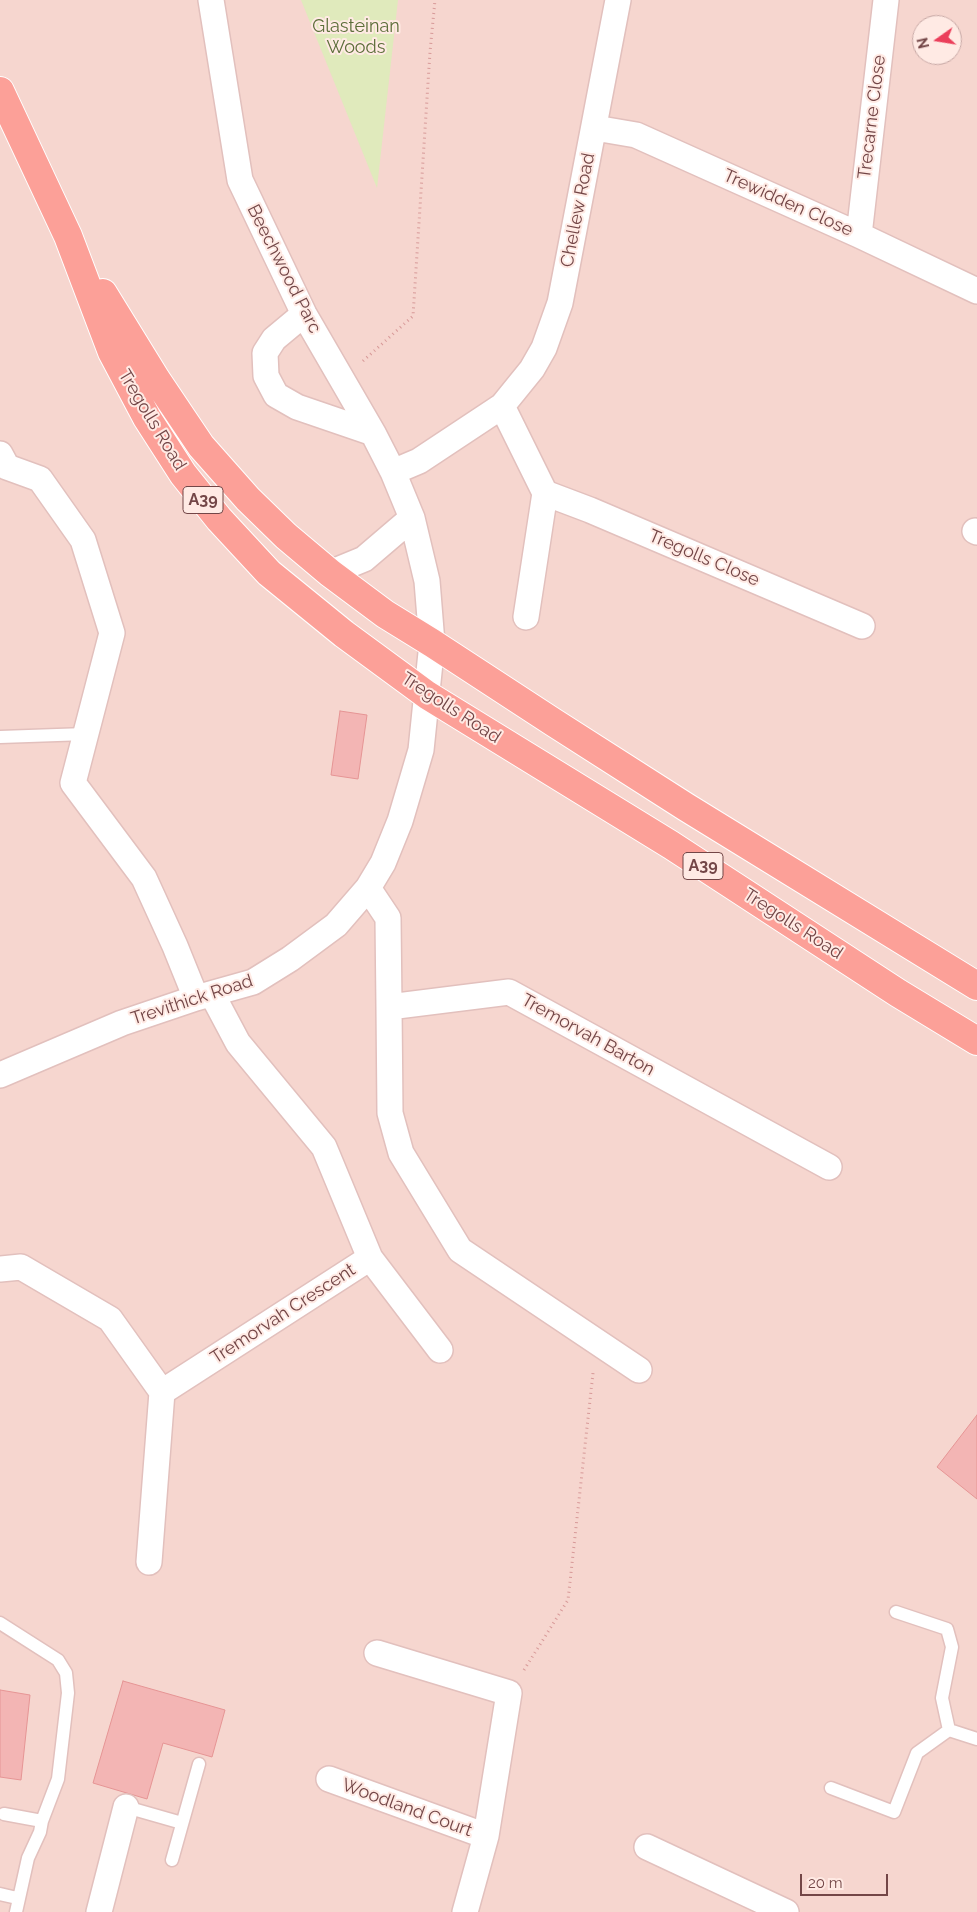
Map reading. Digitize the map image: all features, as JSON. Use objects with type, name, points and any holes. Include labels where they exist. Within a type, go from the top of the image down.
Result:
[{"type":"highway","name":"Tregolls Road","points":[[0,91],[68,236],[112,352],[147,418],[183,474],[218,519],[269,574],[344,634],[427,695],[671,846],[898,993],[977,1041]]},
{"type":"highway","name":"Tregolls Road","points":[[68,236],[156,379],[201,446],[248,499],[286,536],[385,614],[686,807],[977,986]]},
{"type":"street","name":"Beechwood Parc","points":[[211,0],[240,180],[304,314],[374,433],[394,472],[412,518],[426,581],[432,643],[427,695]]},
{"type":"street","name":"Chellew Road","points":[[394,472],[419,460],[502,406],[532,369],[544,348],[560,303],[618,0]]},
{"type":"street","name":"Trecarne Close","points":[[859,235],[886,0]]},
{"type":"street","name":"Trewidden Close","points":[[595,128],[636,135],[859,235],[977,291]]},
{"type":"street","points":[[304,314],[274,339],[265,353],[266,376],[276,395],[297,407],[374,433]]},
{"type":"street","points":[[502,406],[545,493],[526,617]]},
{"type":"street","points":[[0,454],[7,467],[40,479],[83,540],[112,633],[86,734]]},
{"type":"street","name":"Tregolls Close","points":[[545,493],[590,510],[862,626]]},
{"type":"street","points":[[330,572],[364,559],[412,518]]},
{"type":"street","name":"Trevithick Road","points":[[0,1075],[122,1023],[253,982],[290,959],[336,925],[368,888],[383,862],[400,821],[421,750],[427,695]]},
{"type":"street","name":"Tremorvah Crescent","points":[[86,734],[73,783],[144,878],[175,946],[204,996],[238,1043],[324,1147],[370,1258],[162,1392]]},
{"type":"street","points":[[368,888],[388,918],[390,1113],[401,1153],[460,1250],[639,1370]]},
{"type":"street","name":"Tremorvah Barton","points":[[389,1007],[510,992],[829,1167]]},
{"type":"street","points":[[370,1258],[440,1350]]},
{"type":"street","points":[[0,1269],[21,1267],[110,1319],[162,1392],[150,1562]]},
{"type":"street","points":[[377,1653],[509,1693],[486,1836],[465,1912]]},
{"type":"street","name":"Woodland Court","points":[[329,1779],[486,1836]]},
{"type":"street","points":[[99,1912],[126,1807]]},
{"type":"street","points":[[647,1847],[786,1912]]},
{"type":"lane","points":[[0,737],[86,734]]},
{"type":"lane","points":[[896,1612],[947,1629],[952,1647],[942,1698],[949,1730]]},
{"type":"lane","points":[[0,1623],[58,1660],[66,1672],[68,1693],[58,1780],[42,1821],[40,1832],[28,1858],[17,1898],[16,1912]]},
{"type":"lane","points":[[949,1730],[977,1739]]},
{"type":"lane","points":[[831,1788],[894,1812],[917,1753],[949,1730]]},
{"type":"lane","points":[[172,1860],[199,1764]]},
{"type":"lane","points":[[126,1807],[182,1823]]},
{"type":"lane","points":[[4,1814],[42,1821]]},
{"type":"lane","points":[[0,1894],[17,1898]]},
{"type":"path","points":[[342,379],[412,316],[435,0]]},
{"type":"path","points":[[509,1693],[568,1600],[596,1341]]},
{"type":"shaded area","points":[[0,0],[977,0],[977,1912],[0,1912]]},
{"type":"green space","name":"Glasteinan Woods","points":[[301,0],[398,0],[377,188]]},
{"type":"building","points":[[340,711],[367,715],[358,779],[331,775]]},
{"type":"building","points":[[977,1415],[977,1499],[937,1467]]},
{"type":"building","points":[[123,1681],[225,1710],[212,1757],[163,1743],[147,1799],[93,1783]]},
{"type":"building","points":[[0,1690],[30,1695],[21,1780],[0,1777]]}]
